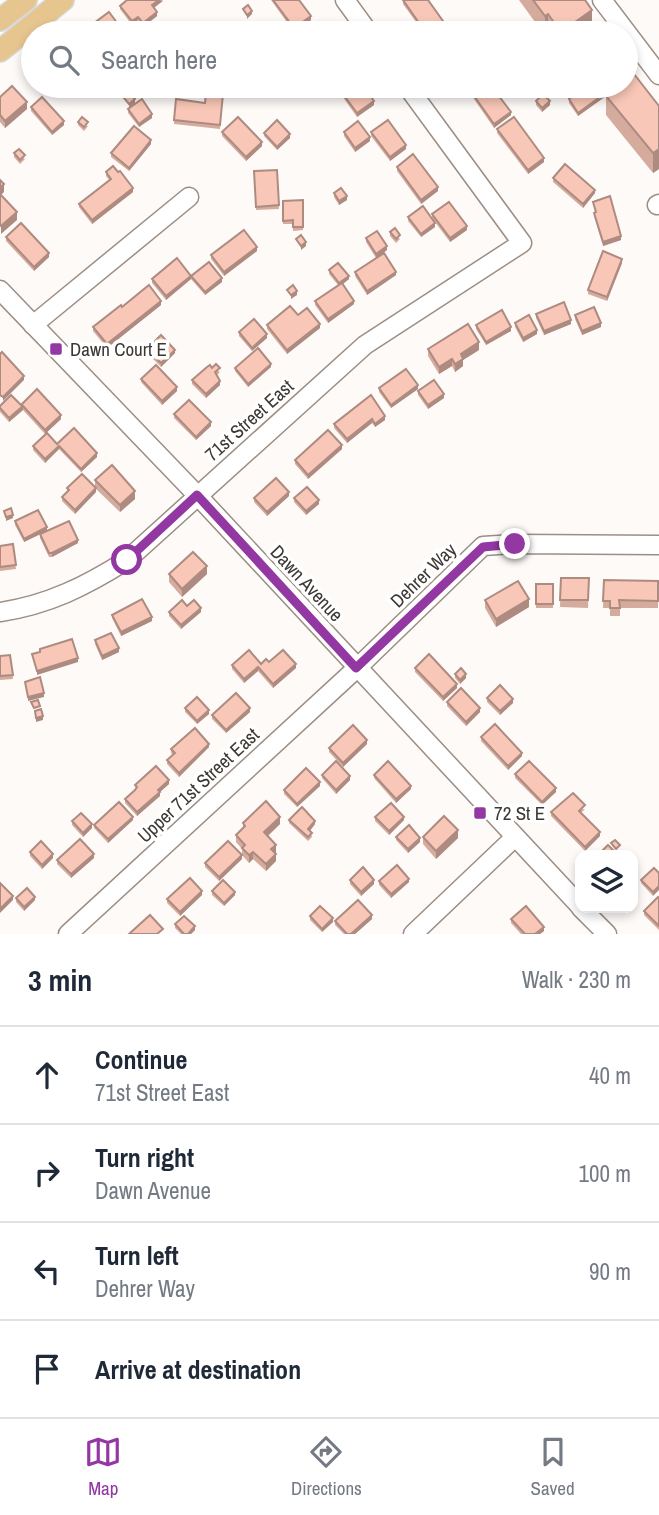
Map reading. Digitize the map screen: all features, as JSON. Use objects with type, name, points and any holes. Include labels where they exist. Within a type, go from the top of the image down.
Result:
[{"type":"main road","points":[[0,20],[26,0]]},
{"type":"main road","points":[[37,21],[63,0]]},
{"type":"main road","points":[[0,51],[21,34]]},
{"type":"street","points":[[345,0],[360,21]]},
{"type":"street","points":[[602,0],[616,21]]},
{"type":"street","points":[[638,51],[659,75]]},
{"type":"street","name":"71st Street East","points":[[0,612],[29,608],[88,585],[127,560],[365,345],[522,243],[416,98]]},
{"type":"street","points":[[33,325],[189,197]]},
{"type":"street","name":"Dawn Avenue","points":[[0,290],[197,495],[575,901]]},
{"type":"street","name":"Dehrer Way","points":[[356,668],[483,547],[515,544],[659,545]]},
{"type":"street","name":"Upper 71st Street East","points":[[68,934],[356,668]]},
{"type":"street","points":[[413,934],[514,838]]},
{"type":"street","name":"Dawn Avenue","points":[[587,913],[607,934]]},
{"type":"building","points":[[127,0],[159,0],[152,5],[157,12],[146,21],[138,17],[132,21],[120,6]]},
{"type":"building","points":[[273,0],[299,0],[311,16],[304,21],[289,21]]},
{"type":"building","points":[[403,0],[428,0],[443,21],[418,21]]},
{"type":"building","points":[[533,0],[585,0],[592,10],[576,21],[553,21],[548,14],[545,16]]},
{"type":"building","points":[[248,5],[252,11],[247,15],[243,9]]},
{"type":"building","points":[[109,12],[116,21],[97,21]]},
{"type":"building","points":[[638,79],[659,106],[659,149],[653,153],[608,98],[638,98]]},
{"type":"building","points":[[12,86],[27,102],[5,121],[0,115],[0,97]]},
{"type":"building","points":[[43,98],[64,121],[52,132],[31,107]]},
{"type":"building","points":[[124,98],[135,99],[129,104]]},
{"type":"building","points":[[205,98],[223,98],[220,125],[174,120],[176,99],[205,103]]},
{"type":"building","points":[[346,98],[372,98],[374,101],[357,113]]},
{"type":"building","points":[[476,98],[500,98],[511,112],[494,124]]},
{"type":"building","points":[[539,98],[547,98],[550,101],[542,108],[536,101]]},
{"type":"building","points":[[570,98],[599,98],[578,113]]},
{"type":"building","points":[[142,99],[152,114],[139,124],[128,109]]},
{"type":"building","points":[[82,117],[88,122],[84,127],[78,122]]},
{"type":"building","points":[[238,117],[262,142],[246,157],[222,132]]},
{"type":"building","points":[[514,117],[544,158],[528,170],[497,129]]},
{"type":"building","points":[[277,120],[290,134],[277,147],[264,133]]},
{"type":"building","points":[[388,120],[406,145],[390,157],[371,132]]},
{"type":"building","points":[[358,121],[370,137],[355,148],[344,132]]},
{"type":"building","points":[[134,126],[151,140],[129,168],[111,153]]},
{"type":"building","points":[[19,149],[25,155],[20,160],[14,153]]},
{"type":"building","points":[[413,154],[438,187],[421,200],[397,167]]},
{"type":"building","points":[[565,164],[595,190],[583,204],[553,178]]},
{"type":"building","points":[[113,166],[133,188],[92,220],[79,204],[111,179],[106,172]]},
{"type":"building","points":[[277,170],[279,205],[256,207],[254,171]]},
{"type":"building","points":[[341,188],[347,196],[339,201],[334,193]]},
{"type":"building","points":[[0,194],[17,212],[1,226],[0,225]]},
{"type":"building","points":[[610,196],[621,236],[603,242],[593,202]]},
{"type":"building","points":[[303,200],[303,227],[293,227],[293,220],[283,221],[283,201]]},
{"type":"building","points":[[449,202],[467,226],[450,238],[432,214]]},
{"type":"building","points":[[423,206],[435,223],[421,234],[408,217]]},
{"type":"building","points":[[21,223],[49,253],[34,267],[6,237]]},
{"type":"building","points":[[395,228],[400,235],[396,239],[390,232]]},
{"type":"building","points":[[244,230],[257,247],[224,272],[211,255]]},
{"type":"building","points":[[377,231],[387,246],[376,254],[366,238]]},
{"type":"building","points":[[301,235],[306,242],[301,246],[296,239]]},
{"type":"building","points":[[603,251],[622,259],[607,297],[588,290]]},
{"type":"building","points":[[384,253],[396,272],[367,291],[355,272]]},
{"type":"building","points":[[177,258],[191,276],[166,296],[152,279]]},
{"type":"building","points":[[209,262],[222,278],[205,292],[191,276]]},
{"type":"building","points":[[338,263],[349,276],[339,283],[329,270]]},
{"type":"building","points":[[342,283],[354,301],[328,319],[315,301]]},
{"type":"building","points":[[149,285],[161,301],[107,344],[93,327]]},
{"type":"building","points":[[293,285],[297,291],[291,295],[287,290]]},
{"type":"building","points":[[564,302],[571,320],[544,331],[536,314]]},
{"type":"building","points":[[290,306],[298,315],[307,308],[320,324],[287,350],[267,325]]},
{"type":"building","points":[[594,307],[601,323],[582,331],[575,315]]},
{"type":"building","points":[[502,310],[511,327],[486,342],[476,325]]},
{"type":"building","points":[[529,315],[537,330],[523,338],[515,323]]},
{"type":"building","points":[[254,319],[267,334],[252,348],[239,332]]},
{"type":"building","points":[[468,324],[479,342],[461,354],[463,359],[455,364],[452,359],[439,367],[428,349]]},
{"type":"building","points":[[161,335],[175,350],[161,363],[147,349]]},
{"type":"building","points":[[258,348],[271,364],[248,384],[235,368]]},
{"type":"building","points":[[2,352],[24,376],[3,397],[0,395]]},
{"type":"building","points":[[216,364],[220,368],[215,372],[220,381],[206,394],[192,380],[210,365],[212,368]]},
{"type":"building","points":[[156,365],[177,387],[162,401],[141,379]]},
{"type":"building","points":[[406,369],[418,385],[391,405],[379,388]]},
{"type":"building","points":[[434,380],[444,394],[428,405],[418,391]]},
{"type":"building","points":[[37,389],[61,415],[45,430],[23,406],[9,418],[0,408],[11,395],[21,405]]},
{"type":"building","points":[[371,395],[385,416],[375,424],[372,419],[347,439],[334,424]]},
{"type":"building","points":[[189,400],[211,422],[196,437],[174,414]]},
{"type":"building","points":[[74,428],[97,453],[81,469],[59,446],[45,459],[33,446],[47,433],[57,444]]},
{"type":"building","points":[[328,430],[342,445],[308,475],[295,460]]},
{"type":"building","points":[[112,465],[135,491],[120,505],[95,480]]},
{"type":"building","points":[[82,474],[96,488],[75,510],[62,497],[69,490],[67,488]]},
{"type":"building","points":[[276,478],[289,492],[267,512],[254,498]]},
{"type":"building","points":[[307,487],[319,500],[306,511],[294,498]]},
{"type":"building","points":[[11,508],[13,515],[6,517],[4,511]]},
{"type":"building","points":[[38,510],[47,527],[24,539],[15,521]]},
{"type":"building","points":[[69,521],[78,540],[49,553],[40,534]]},
{"type":"building","points":[[13,544],[16,565],[0,567],[0,546]]},
{"type":"building","points":[[193,552],[207,566],[182,589],[169,574]]},
{"type":"building","points":[[561,578],[589,578],[588,600],[560,600]]},
{"type":"building","points":[[604,580],[658,581],[658,601],[619,600],[620,608],[610,608],[610,601],[603,601]]},
{"type":"building","points":[[518,581],[529,599],[496,619],[485,600]]},
{"type":"building","points":[[536,584],[553,584],[553,604],[536,604]]},
{"type":"building","points":[[142,599],[152,617],[121,632],[112,615]]},
{"type":"building","points":[[182,600],[187,606],[194,600],[201,608],[181,625],[169,612]]},
{"type":"building","points":[[111,633],[119,648],[102,656],[95,640]]},
{"type":"building","points":[[72,639],[78,658],[37,671],[32,654]]},
{"type":"building","points":[[249,650],[261,664],[266,659],[269,662],[283,650],[296,664],[273,684],[258,667],[244,679],[232,665]]},
{"type":"building","points":[[429,654],[457,684],[443,697],[415,668]]},
{"type":"building","points":[[10,655],[13,675],[0,676],[0,656]]},
{"type":"building","points":[[461,668],[466,674],[460,680],[455,674]]},
{"type":"building","points":[[40,677],[44,693],[28,697],[25,682]]},
{"type":"building","points":[[500,685],[513,699],[500,711],[487,698]]},
{"type":"building","points":[[461,688],[480,708],[466,722],[447,702]]},
{"type":"building","points":[[236,693],[250,708],[226,730],[212,715]]},
{"type":"building","points":[[197,697],[209,710],[197,721],[185,708]]},
{"type":"building","points":[[38,700],[40,706],[34,708],[31,702]]},
{"type":"building","points":[[41,709],[43,716],[36,718],[35,711]]},
{"type":"building","points":[[495,724],[522,753],[508,766],[481,737]]},
{"type":"building","points":[[353,725],[367,740],[343,763],[329,748]]},
{"type":"building","points":[[195,728],[209,744],[179,773],[167,760],[175,753],[171,749]]},
{"type":"building","points":[[336,761],[350,776],[336,790],[322,775]]},
{"type":"building","points":[[388,761],[411,786],[396,799],[374,775]]},
{"type":"building","points":[[529,761],[556,788],[542,802],[515,774]]},
{"type":"building","points":[[156,766],[169,780],[158,790],[160,792],[137,812],[125,799],[135,790],[135,785]]},
{"type":"building","points":[[306,768],[320,782],[297,804],[284,790]]},
{"type":"building","points":[[573,793],[585,805],[579,811],[600,832],[585,847],[551,812]]},
{"type":"building","points":[[266,801],[280,817],[264,832],[276,845],[271,849],[276,854],[266,864],[253,852],[249,855],[236,835],[245,826],[243,823]]},
{"type":"building","points":[[119,802],[133,817],[108,839],[94,825]]},
{"type":"building","points":[[391,803],[404,817],[389,831],[375,817]]},
{"type":"building","points":[[302,807],[315,821],[308,829],[312,833],[308,837],[289,820]]},
{"type":"building","points":[[81,813],[92,824],[83,833],[72,821]]},
{"type":"building","points":[[444,816],[458,830],[436,851],[423,837]]},
{"type":"building","points":[[409,825],[420,838],[408,849],[396,837]]},
{"type":"building","points":[[80,839],[94,854],[71,874],[57,860]]},
{"type":"building","points":[[615,840],[620,845],[616,849],[611,843]]},
{"type":"building","points":[[41,841],[53,854],[42,865],[30,852]]},
{"type":"building","points":[[228,841],[242,855],[219,877],[205,863]]},
{"type":"building","points":[[397,865],[409,879],[391,894],[379,881]]},
{"type":"building","points":[[363,867],[374,880],[361,892],[350,880]]},
{"type":"building","points":[[654,868],[659,873],[659,886],[653,892],[641,880]]},
{"type":"building","points":[[190,878],[202,891],[180,912],[167,899]]},
{"type":"building","points":[[223,880],[235,892],[224,903],[212,891]]},
{"type":"building","points":[[0,883],[13,896],[0,909]]},
{"type":"building","points":[[27,888],[35,897],[24,907],[16,898]]},
{"type":"building","points":[[659,898],[659,926],[644,911]]},
{"type":"building","points":[[358,900],[372,915],[351,934],[347,934],[335,921]]},
{"type":"building","points":[[320,906],[333,918],[322,929],[310,916]]},
{"type":"building","points":[[526,906],[544,927],[535,934],[525,934],[511,919]]},
{"type":"building","points":[[150,915],[163,929],[157,934],[129,934]]},
{"type":"building","points":[[184,916],[195,926],[188,934],[184,934],[175,924]]},
{"type":"place","name":"Dawn Court E","points":[[56,349]]},
{"type":"place","name":"72 St E","points":[[480,813]]},
{"type":"route","points":[[127,560],[197,495],[356,668],[483,547],[515,544]]}]
